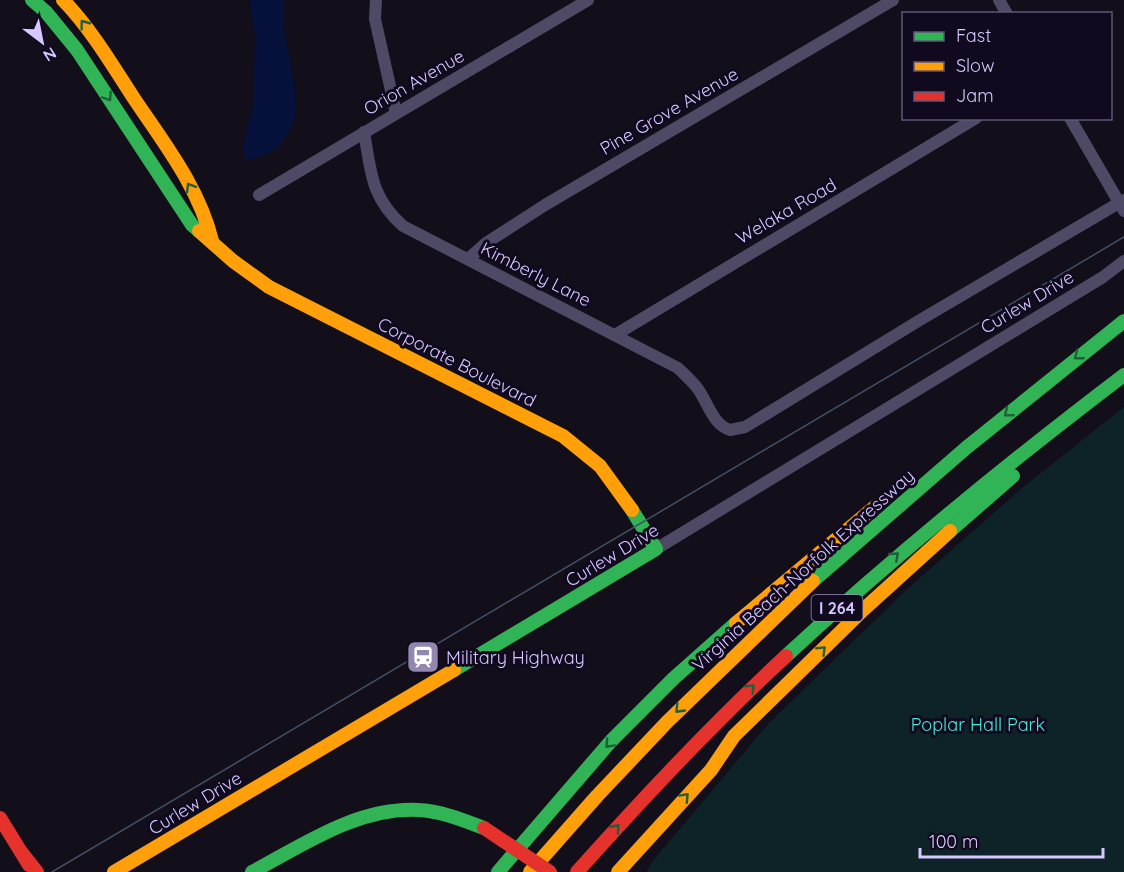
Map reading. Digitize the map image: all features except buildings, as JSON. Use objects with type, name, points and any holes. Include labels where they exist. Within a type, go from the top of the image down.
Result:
[{"type":"main road","name":"Corporate Boulevard","points":[[33,0],[46,12],[77,50],[192,225],[269,288],[475,391],[570,442],[586,453],[610,478],[656,549]]},
{"type":"main road","points":[[63,0],[87,26],[194,194],[210,230],[212,241]]},
{"type":"main road","name":"Virginia Beach-Norfolk Expressway","points":[[530,872],[627,763],[753,636],[825,569],[987,430],[1124,321]]},
{"type":"main road","name":"I 264","points":[[577,872],[691,748],[818,626],[973,491],[1124,375]]},
{"type":"main road","points":[[618,872],[711,770],[734,736],[830,642],[928,550],[1124,380]]},
{"type":"main road","points":[[491,871],[612,741],[726,632],[881,502],[987,430]]},
{"type":"main road","name":"Curlew Drive","points":[[114,872],[656,549]]},
{"type":"main road","points":[[252,872],[337,826],[381,812],[410,809],[457,817],[484,828],[550,872]]},
{"type":"main road","points":[[0,818],[35,872]]},
{"type":"street","points":[[376,0],[375,19],[396,113]]},
{"type":"street","name":"Orion Avenue","points":[[259,195],[588,0]]},
{"type":"street","name":"Pine Grove Avenue","points":[[468,259],[486,243],[545,205],[892,0]]},
{"type":"street","name":"Welaka Road","points":[[615,335],[973,120]]},
{"type":"street","points":[[1071,120],[1122,205]]},
{"type":"street","name":"Kimberly Lane","points":[[364,132],[376,191],[390,215],[403,226],[678,368],[689,378],[724,428]]},
{"type":"street","name":"Curlew Drive","points":[[724,428],[736,430],[745,427],[920,320],[1122,205]]},
{"type":"street","name":"Curlew Drive","points":[[656,549],[1103,277],[1124,261]]},
{"type":"green space","name":"Poplar Hall Park","points":[[1124,407],[1124,872],[647,872],[652,862],[768,724],[904,592],[1022,488]]},
{"type":"shaded area","points":[[249,0],[283,0],[283,23],[295,89],[296,116],[288,134],[277,149],[251,160],[247,159],[243,153],[253,105],[255,33]]},
{"type":"tram line","points":[[52,872],[1124,237]]},
{"type":"traffic: fast","points":[[32,0],[46,12],[77,50],[192,225],[199,231]]},
{"type":"traffic: fast","points":[[813,581],[966,448],[1124,321]]},
{"type":"traffic: fast","points":[[786,656],[952,511],[1124,375]]},
{"type":"traffic: fast","points":[[950,531],[1013,476]]},
{"type":"traffic: fast","points":[[454,670],[656,549],[632,510]]},
{"type":"traffic: fast","points":[[498,872],[611,741],[674,678],[736,623]]},
{"type":"traffic: fast","points":[[252,872],[352,821],[395,811],[435,812],[484,828]]},
{"type":"traffic: slow","points":[[63,0],[100,47],[179,166],[198,202],[212,241]]},
{"type":"traffic: slow","points":[[199,231],[233,261],[269,287],[563,436],[600,466],[632,510]]},
{"type":"traffic: slow","points":[[736,623],[877,505]]},
{"type":"traffic: slow","points":[[618,872],[711,770],[734,736],[864,609],[950,531]]},
{"type":"traffic: slow","points":[[530,872],[667,722],[813,581]]},
{"type":"traffic: slow","points":[[114,872],[454,670]]},
{"type":"traffic: jam","points":[[577,872],[679,761],[786,656]]},
{"type":"traffic: jam","points":[[0,818],[29,865]]},
{"type":"traffic: jam","points":[[484,828],[550,872]]},
{"type":"traffic: jam","points":[[22,853],[37,872]]},
{"type":"place","name":"Military Highway","points":[[423,657]]}]
